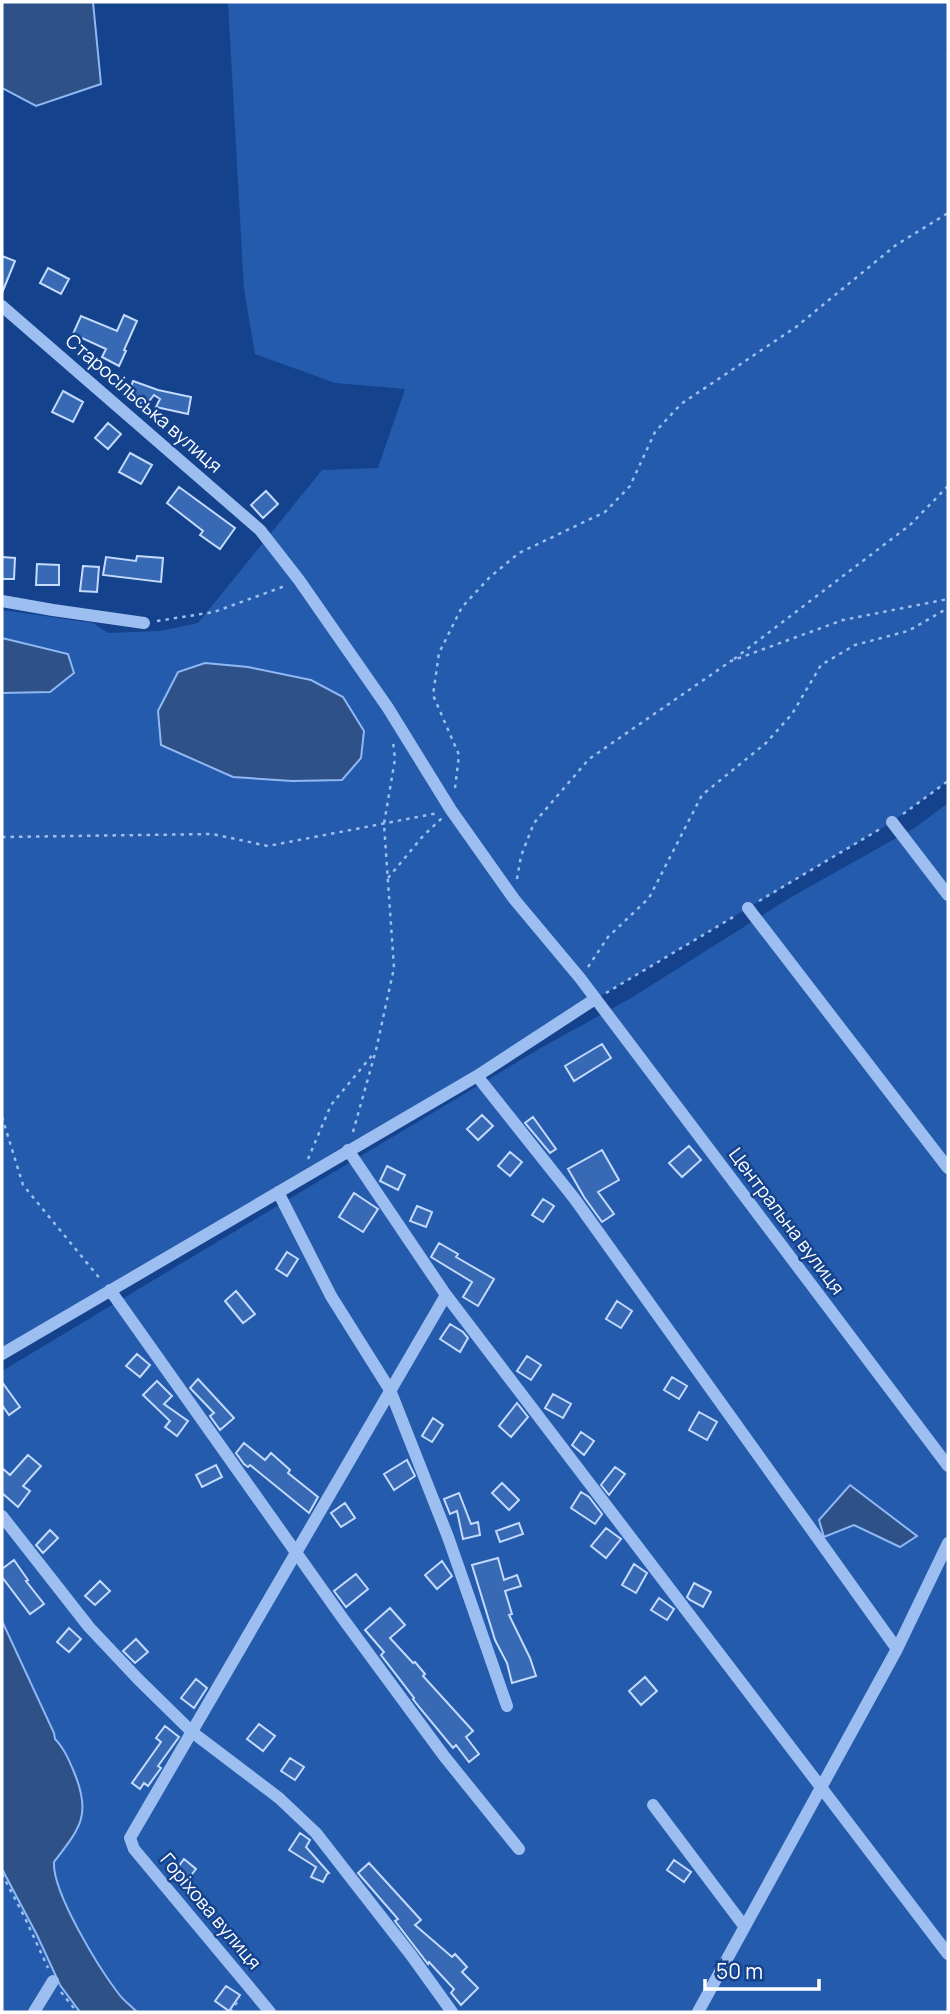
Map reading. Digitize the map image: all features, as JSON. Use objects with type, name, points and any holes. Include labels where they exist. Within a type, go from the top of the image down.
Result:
[{"type":"street","name":"Старосільська вулиця","points":[[2,306],[261,530],[388,708],[452,810]]},
{"type":"street","points":[[2,601],[144,623]]},
{"type":"street","name":"Центральна вулиця","points":[[452,810],[514,899],[580,978],[948,1465]]},
{"type":"street","points":[[892,822],[948,895]]},
{"type":"street","points":[[748,908],[948,1168]]},
{"type":"street","points":[[2,1354],[477,1076],[595,999]]},
{"type":"street","points":[[477,1076],[574,1198],[897,1649]]},
{"type":"street","points":[[348,1150],[446,1295],[948,1954]]},
{"type":"street","points":[[278,1192],[331,1296],[390,1390],[448,1537],[508,1706]]},
{"type":"street","points":[[110,1290],[444,1756],[519,1849]]},
{"type":"street","points":[[192,1732],[446,1295]]},
{"type":"street","points":[[2,1516],[89,1627],[138,1679],[192,1732],[279,1798],[316,1833],[452,2012]]},
{"type":"street","points":[[698,2012],[897,1649],[948,1543]]},
{"type":"street","name":"Горіхова вулиця","points":[[192,1732],[132,1832],[130,1841],[270,2012]]},
{"type":"street","points":[[653,1805],[744,1926]]},
{"type":"street","points":[[34,2012],[53,1981]]},
{"type":"path","points":[[388,878],[423,836],[452,810],[459,755],[433,695],[439,653],[462,607],[490,577],[519,553],[605,512],[630,486],[655,432],[681,404],[796,327],[896,245],[948,213]]},
{"type":"path","points":[[514,899],[521,856],[534,823],[589,759],[731,661],[910,525],[948,486]]},
{"type":"path","points":[[144,623],[214,612],[299,580]]},
{"type":"path","points":[[731,661],[843,620],[948,599]]},
{"type":"path","points":[[580,978],[608,937],[649,898],[702,795],[766,743],[792,714],[821,665],[855,645],[908,631],[948,608]]},
{"type":"path","points":[[348,1150],[376,1050],[394,968],[384,824],[395,759],[392,734]]},
{"type":"path","points":[[595,999],[892,822],[948,781]]},
{"type":"path","points":[[2,837],[212,834],[268,846],[452,810]]},
{"type":"path","points":[[298,1180],[331,1105],[376,1050]]},
{"type":"path","points":[[2,1117],[23,1185],[110,1290]]},
{"type":"path","points":[[2,1874],[40,1948],[53,1981],[77,2012]]},
{"type":"shaded area","points":[[2,2],[93,2],[101,84],[36,106],[2,88]]},
{"type":"shaded area","points":[[228,2],[948,2],[948,781],[892,822],[2,1354],[2,693],[49,692],[68,654],[2,638],[2,610],[93,623],[108,633],[160,631],[198,623],[322,470],[378,468],[405,389],[335,383],[255,354],[244,289]],"holes":[[[205,663],[248,667],[311,680],[343,697],[364,731]]]},
{"type":"shaded area","points":[[2,638],[68,654],[74,673],[50,692],[2,693]]},
{"type":"shaded area","points":[[205,663],[248,667],[311,680],[343,697],[364,731],[361,758],[342,780],[292,781],[233,777],[161,745],[158,711],[178,672]]},
{"type":"shaded area","points":[[948,803],[948,2012],[137,2012],[118,1993],[89,1949],[68,1910],[55,1876],[54,1862],[75,1833],[62,1745],[55,1739],[2,1621],[2,1371],[539,1049],[631,998],[793,896],[916,827]]},
{"type":"shaded area","points":[[850,1485],[917,1536],[900,1547],[854,1525],[824,1537],[819,1520]]},
{"type":"shaded area","points":[[2,1621],[55,1739],[70,1763],[82,1799],[76,1830],[54,1862],[60,1892],[100,1966],[120,1996],[137,2012],[80,2012],[60,1985],[2,1869]]},
{"type":"shaded area","points":[[2,1869],[22,1904],[57,1979],[80,2012],[2,2012]]},
{"type":"building","points":[[2,256],[15,261],[2,293]]},
{"type":"building","points":[[48,268],[69,279],[61,294],[40,283]]},
{"type":"building","points":[[124,315],[137,321],[119,366],[102,357],[106,349],[73,334],[81,316],[117,331]]},
{"type":"building","points":[[133,381],[191,397],[188,414],[156,407],[160,399],[154,395],[146,405],[127,399]]},
{"type":"building","points":[[63,391],[83,402],[73,422],[52,412]]},
{"type":"building","points":[[108,423],[121,434],[108,449],[95,438]]},
{"type":"building","points":[[130,453],[152,465],[141,484],[119,472]]},
{"type":"building","points":[[179,487],[235,528],[220,549],[200,535],[203,531],[167,503]]},
{"type":"building","points":[[266,491],[278,504],[263,518],[251,505]]},
{"type":"building","points":[[137,556],[163,558],[161,582],[103,575],[106,557],[136,561]]},
{"type":"building","points":[[2,557],[15,558],[14,579],[2,579]]},
{"type":"building","points":[[37,564],[59,565],[59,585],[36,585]]},
{"type":"building","points":[[83,566],[99,567],[97,592],[80,591]]},
{"type":"building","points":[[602,1044],[611,1058],[574,1081],[565,1066]]},
{"type":"building","points":[[482,1115],[493,1126],[478,1140],[467,1129]]},
{"type":"building","points":[[533,1117],[556,1149],[550,1153],[525,1123]]},
{"type":"building","points":[[689,1146],[701,1160],[682,1177],[669,1163]]},
{"type":"building","points":[[602,1150],[619,1180],[598,1192],[614,1214],[602,1222],[568,1169]]},
{"type":"building","points":[[510,1152],[522,1162],[510,1176],[498,1166]]},
{"type":"building","points":[[387,1166],[405,1175],[398,1190],[380,1181]]},
{"type":"building","points":[[354,1193],[378,1209],[363,1232],[339,1217]]},
{"type":"building","points":[[543,1199],[554,1206],[543,1222],[532,1215]]},
{"type":"building","points":[[417,1206],[432,1212],[426,1227],[410,1221]]},
{"type":"building","points":[[439,1243],[458,1254],[456,1257],[494,1279],[478,1306],[463,1297],[472,1282],[431,1257]]},
{"type":"building","points":[[287,1252],[298,1259],[287,1276],[276,1269]]},
{"type":"building","points":[[236,1291],[255,1314],[243,1323],[225,1301]]},
{"type":"building","points":[[617,1301],[632,1311],[621,1328],[606,1319]]},
{"type":"building","points":[[450,1324],[468,1338],[460,1352],[440,1339]]},
{"type":"building","points":[[137,1354],[150,1365],[140,1377],[126,1366]]},
{"type":"building","points":[[527,1356],[541,1365],[531,1380],[517,1371]]},
{"type":"building","points":[[672,1377],[687,1386],[679,1399],[664,1390]]},
{"type":"building","points":[[198,1379],[234,1418],[220,1430],[210,1416],[214,1413],[190,1388]]},
{"type":"building","points":[[157,1381],[172,1396],[164,1404],[188,1421],[177,1436],[165,1427],[170,1421],[143,1395]]},
{"type":"building","points":[[2,1382],[20,1407],[9,1415],[2,1405]]},
{"type":"building","points":[[553,1394],[571,1404],[563,1418],[545,1408]]},
{"type":"building","points":[[517,1403],[528,1417],[511,1437],[499,1426]]},
{"type":"building","points":[[699,1412],[717,1422],[707,1440],[689,1430]]},
{"type":"building","points":[[433,1418],[443,1425],[432,1442],[422,1436]]},
{"type":"building","points":[[581,1432],[594,1441],[584,1455],[572,1445]]},
{"type":"building","points":[[244,1443],[265,1460],[271,1453],[290,1470],[288,1473],[318,1497],[309,1513],[250,1465],[248,1467],[244,1464],[236,1453]]},
{"type":"building","points":[[28,1455],[41,1466],[23,1486],[30,1491],[18,1507],[2,1493],[2,1468],[10,1475]]},
{"type":"building","points":[[407,1460],[415,1476],[394,1490],[384,1474]]},
{"type":"building","points":[[216,1465],[222,1477],[202,1487],[196,1475]]},
{"type":"building","points":[[615,1467],[625,1474],[609,1495],[601,1485]]},
{"type":"building","points":[[502,1483],[519,1500],[509,1510],[492,1493]]},
{"type":"building","points":[[581,1492],[589,1497],[602,1514],[595,1524],[571,1508]]},
{"type":"building","points":[[459,1493],[471,1524],[478,1522],[480,1535],[463,1539],[457,1511],[450,1514],[444,1499]]},
{"type":"building","points":[[345,1503],[355,1518],[341,1527],[331,1513]]},
{"type":"building","points":[[519,1523],[523,1534],[500,1542],[496,1531]]},
{"type":"building","points":[[606,1528],[621,1539],[606,1558],[591,1546]]},
{"type":"building","points":[[50,1530],[58,1538],[43,1553],[36,1545]]},
{"type":"building","points":[[498,1558],[504,1580],[517,1575],[521,1586],[505,1591],[512,1614],[509,1615],[536,1676],[512,1683],[507,1663],[495,1640],[472,1565]]},
{"type":"building","points":[[14,1560],[44,1604],[30,1614],[2,1577],[2,1569]]},
{"type":"building","points":[[442,1561],[452,1576],[437,1589],[425,1575]]},
{"type":"building","points":[[634,1564],[647,1573],[636,1593],[622,1585]]},
{"type":"building","points":[[356,1574],[368,1589],[346,1607],[334,1591]]},
{"type":"building","points":[[100,1581],[110,1591],[95,1605],[85,1596]]},
{"type":"building","points":[[694,1583],[711,1592],[703,1607],[687,1597]]},
{"type":"building","points":[[659,1598],[674,1609],[667,1620],[651,1610]]},
{"type":"building","points":[[390,1608],[405,1625],[390,1638],[413,1663],[415,1662],[425,1674],[423,1676],[473,1731],[466,1737],[479,1754],[469,1762],[456,1745],[453,1748],[419,1707],[381,1655],[384,1652],[365,1630]]},
{"type":"building","points":[[69,1628],[81,1639],[69,1652],[57,1642]]},
{"type":"building","points":[[136,1639],[148,1652],[135,1663],[123,1651]]},
{"type":"building","points":[[645,1677],[657,1691],[641,1705],[629,1691]]},
{"type":"building","points":[[196,1679],[207,1688],[194,1708],[181,1698]]},
{"type":"building","points":[[259,1724],[275,1736],[263,1751],[247,1739]]},
{"type":"building","points":[[165,1726],[179,1737],[158,1766],[161,1768],[148,1786],[144,1783],[140,1789],[132,1783],[161,1742],[156,1738]]},
{"type":"building","points":[[290,1758],[304,1767],[295,1780],[281,1771]]},
{"type":"building","points":[[300,1833],[310,1840],[306,1847],[329,1873],[323,1882],[311,1877],[316,1867],[289,1850]]},
{"type":"building","points":[[184,1859],[196,1869],[185,1883],[173,1874]]},
{"type":"building","points":[[674,1860],[691,1872],[684,1882],[667,1870]]},
{"type":"building","points":[[369,1863],[421,1920],[415,1925],[452,1957],[455,1954],[467,1967],[462,1972],[478,1988],[461,2005],[451,1993],[454,1989],[429,1962],[428,1964],[395,1921],[398,1919],[358,1873]]},
{"type":"building","points":[[226,1986],[240,1995],[229,2011],[215,2001]]}]
